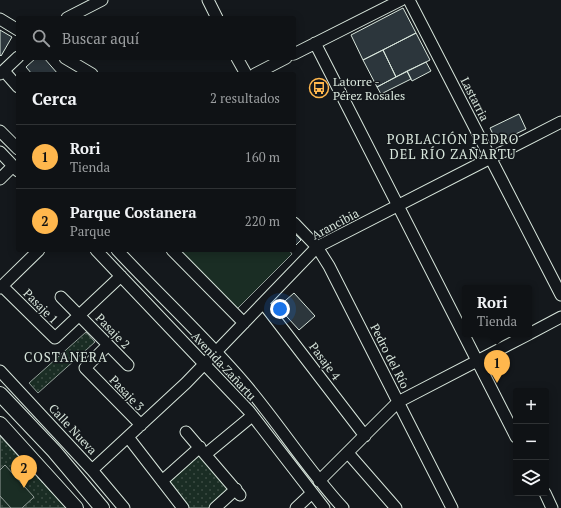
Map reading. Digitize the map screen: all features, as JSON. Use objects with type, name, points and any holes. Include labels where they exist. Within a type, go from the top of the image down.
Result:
[{"type":"main road","points":[[0,394],[54,451],[102,508]]},
{"type":"main road","points":[[0,424],[76,508]]},
{"type":"street","points":[[71,16],[102,0]]},
{"type":"street","points":[[208,0],[216,16]]},
{"type":"street","points":[[296,53],[401,0]]},
{"type":"street","name":"Lastarria","points":[[409,0],[561,295]]},
{"type":"street","points":[[0,19],[16,29]]},
{"type":"street","points":[[315,43],[462,332]]},
{"type":"street","points":[[16,59],[2,72],[16,85]]},
{"type":"street","points":[[68,60],[89,72]]},
{"type":"street","points":[[238,60],[245,72]]},
{"type":"street","points":[[259,72],[282,60]]},
{"type":"street","name":"Arancibia","points":[[92,470],[205,364],[317,247],[561,122]]},
{"type":"street","points":[[0,131],[16,147]]},
{"type":"street","points":[[0,152],[16,168],[0,179]]},
{"type":"street","name":"Pedro del Río","points":[[296,225],[317,247],[336,278],[452,508]]},
{"type":"street","points":[[1,287],[37,252]]},
{"type":"street","name":"Avenida Zañartu","points":[[98,252],[205,364],[252,416],[324,508]]},
{"type":"street","name":"Avenida Zañartu","points":[[119,252],[217,352],[264,407],[319,481],[343,508]]},
{"type":"street","points":[[174,252],[244,323]]},
{"type":"street","name":"Pasaje 2","points":[[80,315],[121,276]]},
{"type":"street","name":"Pasaje 1","points":[[1,287],[55,338],[80,315]]},
{"type":"street","name":"Pasaje 2","points":[[62,297],[128,365]]},
{"type":"street","name":"Pasaje 4","points":[[263,303],[365,436]]},
{"type":"street","points":[[532,332],[561,317]]},
{"type":"street","points":[[465,337],[513,431]]},
{"type":"street","points":[[319,481],[398,402],[523,337]]},
{"type":"street","name":"Pasaje 3","points":[[108,345],[85,368],[141,425]]},
{"type":"street","name":"Calle Nueva","points":[[0,371],[92,470],[124,508]]},
{"type":"street","points":[[162,481],[252,416]]},
{"type":"street","points":[[186,432],[238,492],[215,508]]},
{"type":"street","points":[[128,437],[183,508]]},
{"type":"street","points":[[348,453],[396,508]]},
{"type":"street","points":[[296,508],[312,493]]},
{"type":"street","points":[[546,496],[552,508]]},
{"type":"green space","points":[[180,252],[290,252],[292,254],[237,309]]},
{"type":"green space","points":[[86,332],[95,342],[38,393],[29,383]]},
{"type":"green space","points":[[0,436],[66,508],[0,508]]},
{"type":"green space","points":[[200,447],[236,489],[215,508],[183,508],[162,481]]},
{"type":"green space","points":[[5,465],[34,497],[22,508],[11,508],[0,496],[0,470]]},
{"type":"building","points":[[403,8],[416,33],[363,60],[351,35]]},
{"type":"building","points":[[0,30],[12,37],[1,56],[0,55]]},
{"type":"building","points":[[416,33],[430,60],[396,77],[383,50]]},
{"type":"building","points":[[383,50],[396,77],[377,87],[363,60]]},
{"type":"building","points":[[34,60],[46,60],[56,72],[30,72],[26,67]]},
{"type":"building","points":[[426,62],[431,71],[412,81],[407,71]]},
{"type":"building","points":[[407,71],[411,79],[381,94],[377,87]]},
{"type":"building","points":[[519,114],[526,129],[497,143],[490,128]]},
{"type":"building","points":[[296,235],[301,240],[296,245]]},
{"type":"building","points":[[294,293],[315,316],[299,330],[278,307]]},
{"type":"place","name":"Latorre - Pérez Rosales","points":[[319,88]]},
{"type":"place","name":"Rori","points":[[497,383]]},
{"type":"place","name":"Parque Costanera","points":[[24,488]]},
{"type":"district","name":"POBLACIÓN PEDRO DEL RÍO ZAÑARTU","points":[[453,146]]},
{"type":"district","name":"COSTANERA","points":[[66,357]]}]
